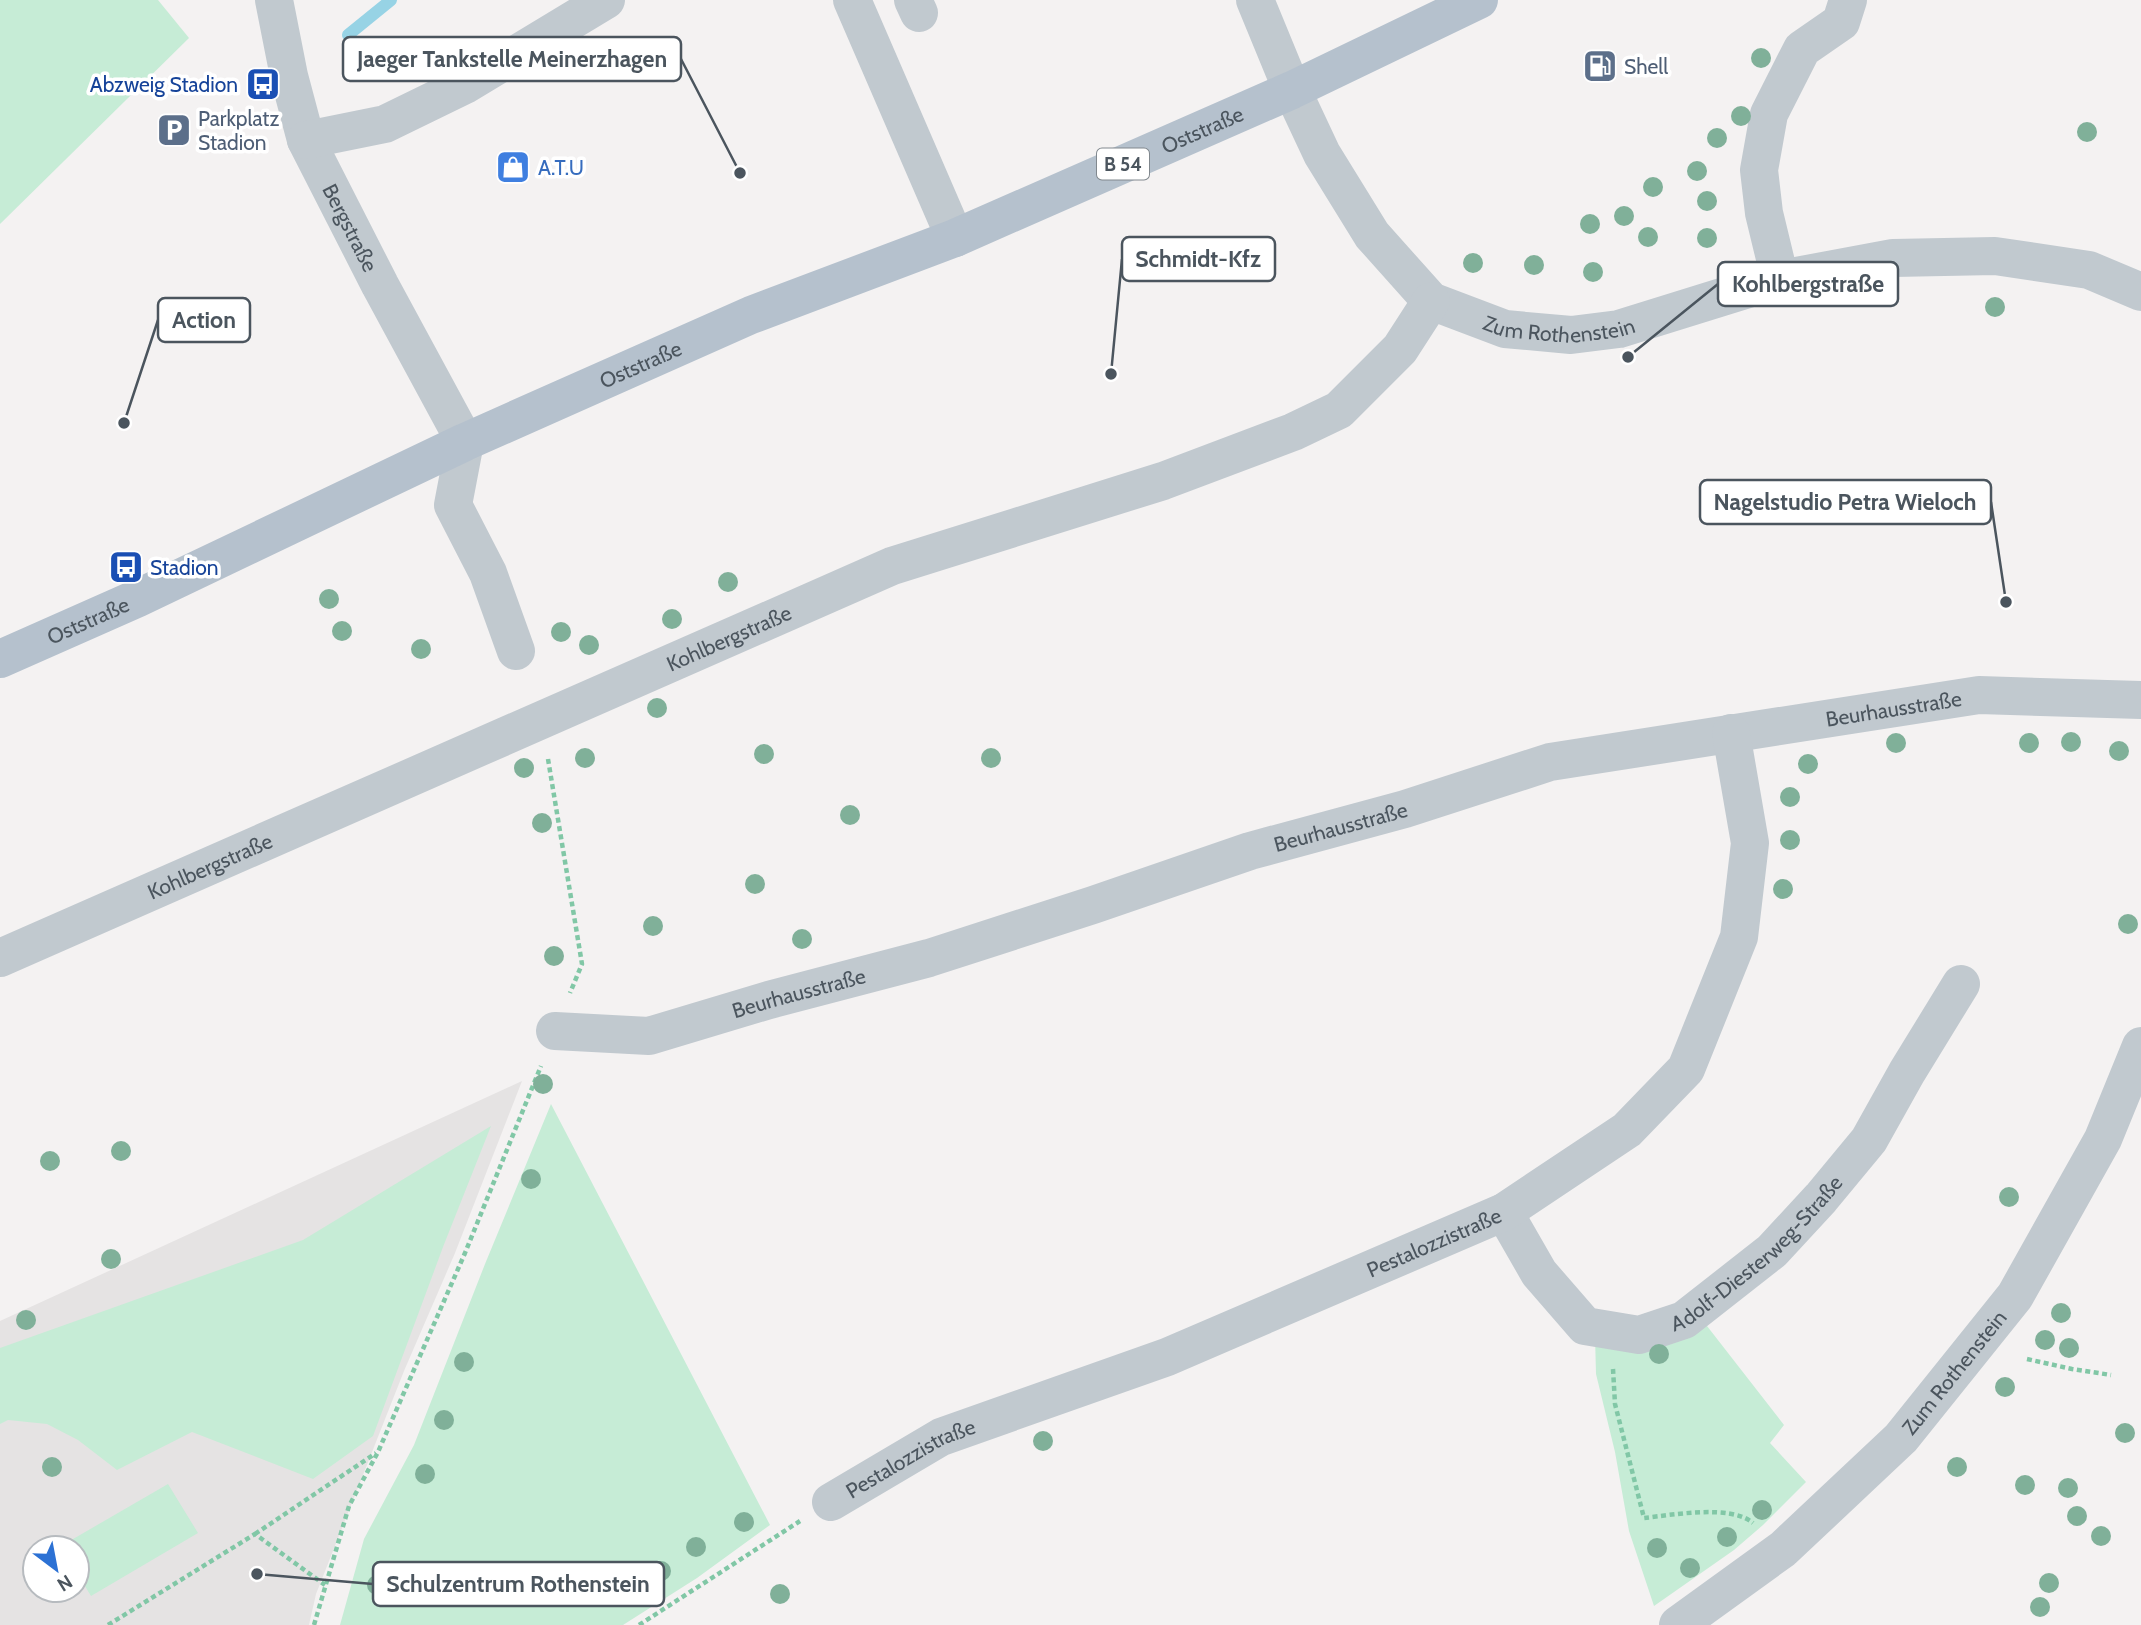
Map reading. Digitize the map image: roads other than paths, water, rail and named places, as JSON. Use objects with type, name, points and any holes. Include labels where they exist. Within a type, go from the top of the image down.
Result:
[{"type":"main road","name":"Oststraße","points":[[0,659],[205,566],[465,442],[751,316],[955,238],[1292,90],[1479,0]]},
{"type":"street","name":"Bergstraße","points":[[274,0],[289,76],[306,140],[465,442]]},
{"type":"street","points":[[306,140],[385,124],[465,85],[606,0]]},
{"type":"street","points":[[852,0],[955,238]]},
{"type":"street","points":[[1255,0],[1292,90]]},
{"type":"street","points":[[1780,279],[1764,213],[1759,170],[1769,114],[1802,49],[1842,22],[1848,0]]},
{"type":"street","name":"Zum Rothenstein","points":[[1292,90],[1322,154],[1372,235],[1431,301],[1504,329],[1571,335],[1619,328],[1780,279],[1893,258],[1995,256],[2089,270],[2141,292]]},
{"type":"street","name":"Kohlbergstraße","points":[[0,958],[892,566],[1163,481],[1339,410],[1400,349],[1431,301]]},
{"type":"street","points":[[465,442],[453,505],[488,573],[516,651]]},
{"type":"street","name":"Beurhausstraße","points":[[555,1031],[649,1036],[769,1000],[929,958],[1250,851],[1405,809],[1549,762],[1979,695],[2141,701]]},
{"type":"street","name":"Pestalozzistraße","points":[[831,1502],[941,1437],[1167,1357],[1504,1212],[1627,1130],[1686,1069],[1739,937],[1750,844],[1731,733]]},
{"type":"street","name":"Adolf-Diesterweg-Straße","points":[[1504,1212],[1539,1273],[1585,1326],[1639,1335],[1684,1320],[1772,1251],[1869,1140],[1961,985]]},
{"type":"street","name":"Zum Rothenstein","points":[[1678,1625],[1783,1549],[1900,1438],[2015,1296],[2103,1139],[2141,1046]]},
{"type":"waterway","points":[[348,35],[391,0]]},
{"type":"place","name":"Shell","points":[[1600,66]]},
{"type":"place","name":"Abzweig Stadion","points":[[263,84]]},
{"type":"place","name":"Parkplatz Stadion","points":[[174,130]]},
{"type":"place","name":"A.T.U","points":[[513,167]]},
{"type":"place","name":"Jaeger Tankstelle Meinerzhagen","points":[[740,173]]},
{"type":"place","name":"Kohlbergstraße","points":[[1628,357]]},
{"type":"place","name":"Schmidt-Kfz","points":[[1111,374]]},
{"type":"place","name":"Action","points":[[124,423]]},
{"type":"place","name":"Stadion","points":[[126,567]]},
{"type":"place","name":"Nagelstudio Petra Wieloch","points":[[2006,602]]},
{"type":"place","name":"Schulzentrum Rothenstein","points":[[257,1574]]}]
